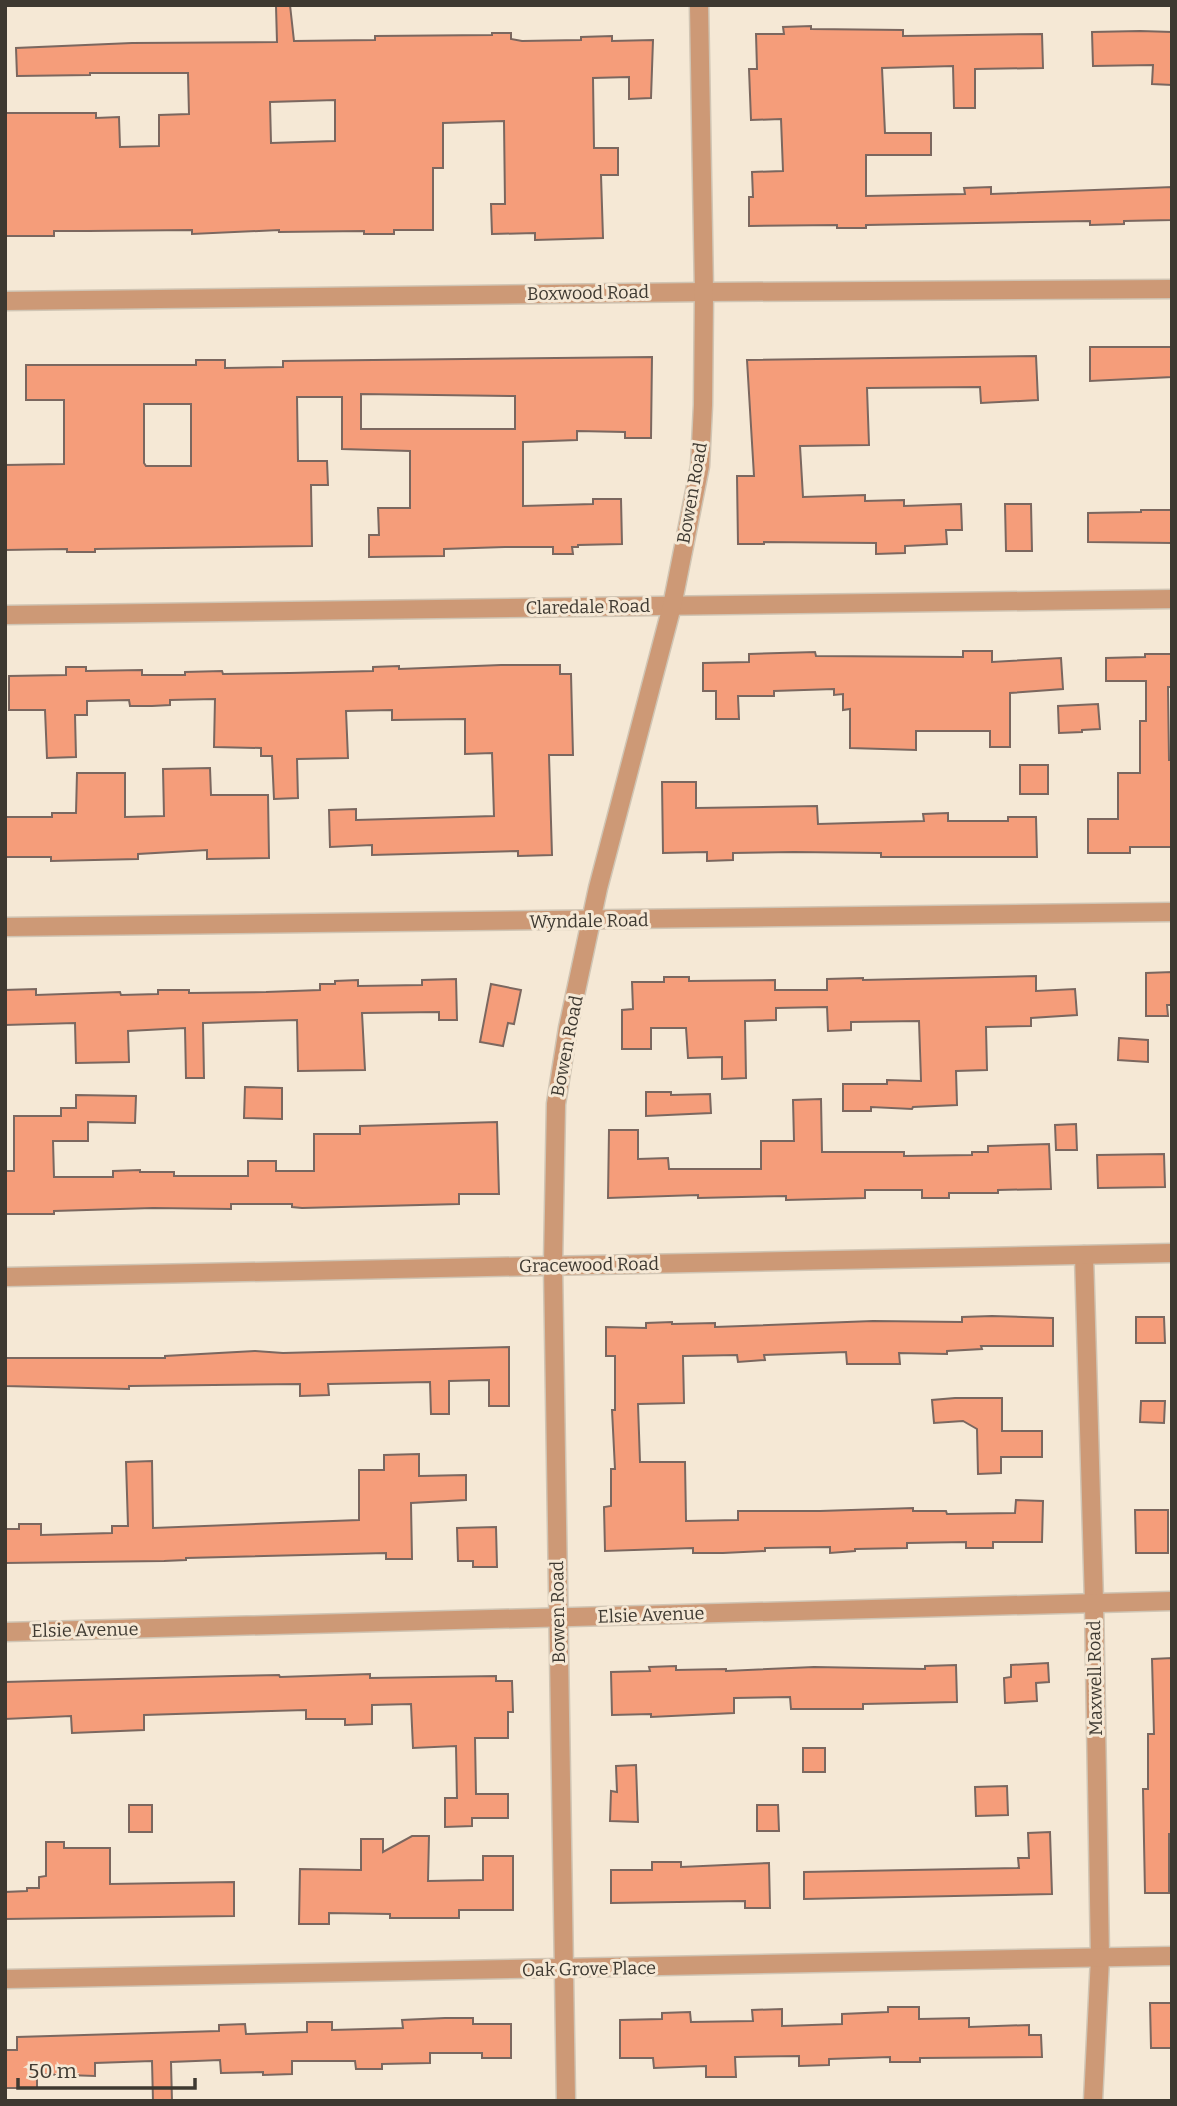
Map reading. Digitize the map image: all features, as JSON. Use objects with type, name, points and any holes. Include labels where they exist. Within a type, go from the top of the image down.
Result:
[{"type":"street","name":"Bowen Road","points":[[566,2101],[554,1265],[556,1104],[568,1028],[598,888],[671,606],[700,466],[704,405],[704,292],[699,5]]},
{"type":"street","name":"Boxwood Road","points":[[5,301],[1172,289]]},
{"type":"street","name":"Claredale Road","points":[[5,615],[1172,599]]},
{"type":"street","name":"Wyndale Road","points":[[5,927],[1172,912]]},
{"type":"street","name":"Gracewood Road","points":[[5,1277],[1172,1253]]},
{"type":"street","name":"Maxwell Road","points":[[1084,1255],[1094,1602],[1100,1958],[1093,2101]]},
{"type":"street","name":"Elsie Avenue","points":[[5,1632],[1172,1601]]},
{"type":"street","name":"Oak Grove Place","points":[[5,1979],[1172,1956]]},
{"type":"building","points":[[290,5],[294,41],[375,40],[375,36],[492,33],[511,33],[511,39],[522,41],[581,40],[581,37],[612,36],[612,41],[653,40],[651,98],[629,99],[629,77],[593,78],[594,148],[618,148],[618,175],[601,175],[603,238],[535,240],[535,233],[492,234],[491,204],[505,204],[504,121],[443,123],[443,168],[433,168],[433,230],[394,230],[394,234],[279,230],[192,234],[192,230],[54,231],[54,236],[5,236],[5,113],[96,113],[96,118],[119,117],[120,147],[159,146],[159,115],[189,114],[188,73],[17,76],[16,48],[132,43],[277,42],[276,6]],"holes":[[[335,100],[335,141],[271,143],[270,102]]]},
{"type":"building","points":[[811,26],[811,29],[903,30],[903,36],[1042,34],[1043,68],[975,69],[975,108],[954,108],[953,66],[882,68],[885,133],[931,133],[931,155],[866,155],[866,196],[965,194],[964,188],[991,187],[991,194],[1172,187],[1172,220],[1090,225],[1090,221],[866,225],[866,228],[837,228],[837,225],[749,226],[749,197],[753,197],[752,172],[783,171],[781,119],[751,120],[749,69],[757,69],[756,34],[784,34],[783,27]]},
{"type":"building","points":[[1092,32],[1172,32],[1172,85],[1152,84],[1153,65],[1093,66]]},
{"type":"building","points":[[1090,347],[1172,347],[1172,377],[1090,381]]},
{"type":"building","points":[[1036,356],[1038,400],[981,403],[980,387],[867,388],[869,445],[800,446],[803,497],[865,495],[865,501],[904,500],[904,506],[961,504],[962,530],[946,530],[947,544],[905,546],[905,553],[876,554],[876,543],[738,544],[737,476],[754,476],[747,360]]},
{"type":"building","points":[[652,357],[651,438],[625,438],[625,432],[577,431],[577,440],[523,442],[523,506],[593,504],[593,499],[621,499],[622,544],[578,545],[572,547],[573,554],[553,554],[553,547],[505,547],[444,549],[444,556],[369,557],[369,535],[379,535],[378,508],[410,508],[410,451],[342,449],[342,397],[297,397],[298,461],[327,461],[328,485],[311,485],[312,546],[95,549],[95,552],[67,552],[67,549],[5,550],[5,465],[64,464],[64,400],[26,400],[26,365],[196,365],[196,360],[225,360],[225,368],[283,367],[283,361]],"holes":[[[361,394],[515,396],[515,429],[361,429]],[[144,404],[191,404],[191,466],[146,466]]]},
{"type":"building","points":[[1005,504],[1031,504],[1032,551],[1006,551]]},
{"type":"building","points":[[1172,510],[1172,543],[1088,542],[1088,513]]},
{"type":"building","points":[[963,651],[992,651],[992,662],[1061,658],[1063,689],[1010,693],[1010,747],[990,747],[990,731],[916,731],[916,750],[850,748],[850,709],[843,710],[843,694],[834,695],[834,689],[774,691],[774,696],[738,696],[739,719],[716,719],[716,691],[703,691],[703,663],[749,662],[749,654],[815,652],[816,656],[963,657]]},
{"type":"building","points":[[1145,654],[1172,654],[1172,687],[1168,687],[1169,760],[1172,760],[1172,847],[1130,847],[1130,853],[1088,853],[1088,819],[1118,819],[1118,773],[1140,773],[1140,721],[1146,721],[1146,681],[1106,681],[1106,658],[1145,657]]},
{"type":"building","points":[[560,665],[560,674],[571,674],[573,755],[549,755],[552,855],[518,856],[518,851],[372,855],[372,845],[330,847],[329,810],[356,809],[356,820],[494,816],[492,753],[465,754],[465,719],[392,720],[392,710],[346,711],[348,758],[297,759],[298,798],[274,799],[272,756],[261,756],[261,748],[214,747],[215,699],[170,700],[170,705],[152,706],[130,706],[129,700],[87,701],[87,715],[75,715],[76,757],[47,758],[45,710],[9,710],[9,676],[66,675],[66,667],[86,667],[86,671],[142,670],[142,675],[185,675],[185,672],[290,673],[373,671],[373,667],[399,666],[399,669]]},
{"type":"building","points":[[1098,704],[1100,729],[1059,733],[1058,706]]},
{"type":"building","points":[[1020,765],[1048,765],[1048,794],[1020,794]]},
{"type":"building","points":[[210,768],[211,795],[268,795],[269,858],[207,859],[207,850],[138,854],[138,859],[51,861],[51,857],[5,857],[5,817],[52,817],[52,813],[76,813],[77,773],[125,773],[125,817],[164,816],[163,769]]},
{"type":"building","points":[[662,782],[696,782],[696,808],[817,806],[818,824],[924,821],[923,814],[948,813],[948,821],[1008,821],[1008,817],[1036,817],[1037,857],[881,857],[881,853],[794,852],[733,853],[733,860],[707,861],[707,852],[663,853]]},
{"type":"building","points":[[1172,972],[1172,1005],[1167,1005],[1168,1016],[1146,1016],[1146,973]]},
{"type":"building","points":[[1036,976],[1036,991],[1075,989],[1077,1015],[1031,1018],[1031,1026],[986,1027],[987,1070],[956,1071],[957,1105],[912,1109],[871,1107],[871,1111],[843,1111],[843,1084],[887,1084],[887,1080],[921,1081],[919,1021],[851,1022],[851,1030],[828,1031],[827,1007],[776,1008],[776,1020],[745,1021],[746,1078],[722,1079],[722,1057],[688,1058],[686,1028],[651,1028],[651,1049],[622,1049],[622,1010],[633,1009],[632,982],[664,982],[664,977],[689,977],[689,981],[775,980],[775,990],[827,990],[827,979]]},
{"type":"building","points":[[456,979],[457,1020],[439,1020],[439,1012],[362,1013],[365,1070],[298,1071],[297,1020],[203,1023],[204,1078],[186,1078],[185,1028],[128,1031],[129,1062],[76,1063],[75,1023],[5,1025],[5,990],[36,989],[36,995],[120,992],[121,995],[158,994],[158,990],[189,990],[189,993],[266,992],[320,990],[320,984],[335,984],[335,981],[358,980],[358,986],[422,985],[422,980]]},
{"type":"building","points":[[491,984],[521,990],[514,1024],[508,1023],[503,1046],[480,1042]]},
{"type":"building","points":[[1119,1038],[1148,1040],[1148,1062],[1118,1060]]},
{"type":"building","points":[[245,1087],[282,1088],[282,1119],[244,1118]]},
{"type":"building","points":[[646,1092],[671,1092],[671,1095],[710,1094],[711,1113],[646,1116]]},
{"type":"building","points":[[76,1095],[136,1096],[135,1123],[88,1122],[88,1141],[53,1141],[54,1177],[113,1177],[113,1171],[140,1170],[174,1172],[174,1176],[248,1176],[248,1161],[276,1161],[276,1171],[314,1171],[314,1134],[360,1134],[360,1126],[497,1122],[499,1194],[459,1194],[459,1204],[302,1208],[292,1207],[292,1204],[231,1204],[231,1209],[153,1208],[5,1214],[5,1171],[14,1171],[14,1116],[61,1116],[61,1108],[76,1108]]},
{"type":"building","points":[[821,1099],[822,1152],[904,1152],[904,1156],[972,1155],[972,1152],[988,1152],[988,1146],[1049,1144],[1051,1189],[949,1193],[949,1198],[922,1198],[922,1190],[865,1190],[865,1198],[786,1200],[786,1196],[698,1198],[698,1195],[608,1198],[609,1130],[638,1130],[638,1159],[668,1158],[669,1169],[761,1169],[761,1141],[794,1141],[793,1100]]},
{"type":"building","points":[[1076,1124],[1077,1150],[1056,1150],[1055,1125]]},
{"type":"building","points":[[1164,1154],[1165,1187],[1098,1188],[1097,1155]]},
{"type":"building","points":[[962,1317],[1053,1318],[1053,1346],[981,1346],[982,1349],[947,1351],[947,1354],[899,1353],[900,1364],[847,1364],[846,1352],[764,1355],[765,1360],[738,1362],[737,1355],[683,1356],[684,1403],[638,1404],[640,1462],[685,1462],[686,1521],[738,1520],[738,1511],[913,1508],[913,1511],[946,1511],[947,1514],[1015,1513],[1016,1500],[1043,1501],[1042,1542],[993,1542],[993,1548],[966,1548],[966,1542],[907,1543],[907,1548],[855,1549],[830,1553],[830,1547],[765,1548],[765,1551],[723,1553],[693,1553],[693,1548],[605,1551],[604,1507],[611,1506],[611,1469],[615,1469],[612,1410],[615,1410],[615,1356],[606,1356],[606,1327],[646,1328],[646,1323],[672,1322],[715,1323],[715,1327],[873,1321],[962,1322]]},
{"type":"building","points":[[1136,1317],[1164,1317],[1165,1343],[1136,1343]]},
{"type":"building","points":[[509,1347],[509,1406],[489,1406],[489,1380],[449,1381],[449,1414],[431,1414],[430,1382],[328,1384],[329,1395],[300,1396],[300,1384],[129,1386],[129,1389],[5,1386],[5,1358],[165,1358],[255,1351],[283,1353]]},
{"type":"building","points":[[1002,1398],[1002,1431],[1042,1431],[1042,1457],[1001,1457],[1001,1473],[978,1474],[977,1429],[963,1421],[934,1423],[932,1400]]},
{"type":"building","points":[[1141,1401],[1165,1401],[1164,1423],[1140,1422]]},
{"type":"building","points":[[419,1454],[419,1476],[466,1475],[466,1500],[411,1503],[412,1559],[386,1559],[386,1553],[186,1558],[164,1561],[5,1563],[5,1529],[19,1529],[19,1524],[41,1524],[41,1535],[112,1533],[112,1526],[128,1526],[126,1462],[152,1461],[153,1528],[359,1520],[359,1470],[384,1470],[384,1455]]},
{"type":"building","points":[[1135,1510],[1168,1510],[1168,1553],[1136,1553]]},
{"type":"building","points":[[496,1527],[497,1567],[473,1567],[473,1561],[458,1561],[457,1528]]},
{"type":"building","points":[[1172,1658],[1172,1834],[1169,1834],[1169,1893],[1145,1893],[1143,1789],[1148,1789],[1148,1734],[1154,1734],[1152,1659]]},
{"type":"building","points":[[1048,1663],[1049,1682],[1036,1683],[1037,1701],[1005,1703],[1004,1678],[1011,1677],[1011,1665]]},
{"type":"building","points":[[956,1665],[957,1702],[863,1704],[863,1709],[791,1709],[790,1697],[734,1698],[734,1713],[651,1717],[651,1714],[612,1715],[611,1672],[650,1671],[649,1667],[676,1666],[676,1670],[726,1671],[814,1667],[925,1669],[925,1666]]},
{"type":"building","points":[[370,1674],[370,1678],[496,1676],[496,1681],[512,1681],[513,1712],[508,1712],[508,1738],[475,1738],[476,1794],[508,1794],[508,1818],[472,1818],[472,1826],[445,1827],[445,1798],[457,1798],[456,1746],[413,1748],[411,1704],[372,1705],[372,1724],[345,1725],[345,1719],[306,1719],[306,1710],[144,1715],[144,1730],[72,1733],[71,1716],[5,1719],[5,1682]]},
{"type":"building","points":[[803,1748],[825,1748],[825,1772],[803,1772]]},
{"type":"building","points":[[636,1765],[638,1822],[610,1821],[611,1791],[617,1792],[616,1766]]},
{"type":"building","points":[[1007,1786],[1008,1815],[976,1816],[975,1787]]},
{"type":"building","points":[[129,1805],[152,1805],[152,1832],[129,1832]]},
{"type":"building","points":[[757,1805],[778,1805],[779,1831],[757,1831]]},
{"type":"building","points":[[1050,1832],[1052,1894],[804,1899],[804,1872],[1019,1868],[1018,1858],[1029,1858],[1028,1833]]},
{"type":"building","points":[[412,1836],[429,1836],[428,1881],[483,1880],[483,1856],[513,1856],[513,1910],[459,1910],[459,1918],[390,1918],[390,1914],[329,1913],[329,1924],[299,1924],[300,1869],[361,1870],[361,1839],[383,1839],[383,1852]]},
{"type":"building","points":[[46,1842],[64,1842],[64,1848],[110,1848],[110,1884],[234,1882],[234,1916],[5,1919],[5,1892],[39,1888],[39,1877],[46,1876]]},
{"type":"building","points":[[652,1862],[681,1862],[681,1867],[769,1863],[770,1908],[745,1908],[745,1901],[611,1903],[611,1870],[652,1870]]},
{"type":"building","points":[[1150,2003],[1172,2003],[1172,2048],[1151,2048]]},
{"type":"building","points":[[888,2007],[919,2007],[919,2019],[969,2018],[969,2027],[1029,2025],[1029,2035],[1041,2035],[1042,2057],[920,2058],[920,2062],[890,2062],[890,2057],[829,2059],[829,2065],[799,2066],[799,2056],[735,2057],[736,2077],[706,2077],[706,2066],[654,2068],[653,2058],[620,2058],[620,2020],[662,2019],[662,2013],[690,2012],[691,2022],[753,2021],[752,2010],[782,2009],[782,2026],[842,2024],[842,2014],[888,2012]]},
{"type":"building","points":[[473,2018],[473,2024],[511,2024],[511,2058],[482,2058],[482,2053],[430,2053],[430,2063],[382,2064],[382,2069],[356,2069],[355,2061],[292,2061],[292,2074],[263,2075],[263,2072],[221,2073],[220,2060],[171,2062],[172,2101],[153,2101],[152,2061],[95,2063],[95,2076],[37,2074],[37,2088],[5,2088],[5,2050],[17,2050],[17,2037],[219,2031],[219,2025],[245,2024],[246,2034],[307,2032],[307,2022],[332,2022],[332,2030],[403,2028],[402,2020]]}]
